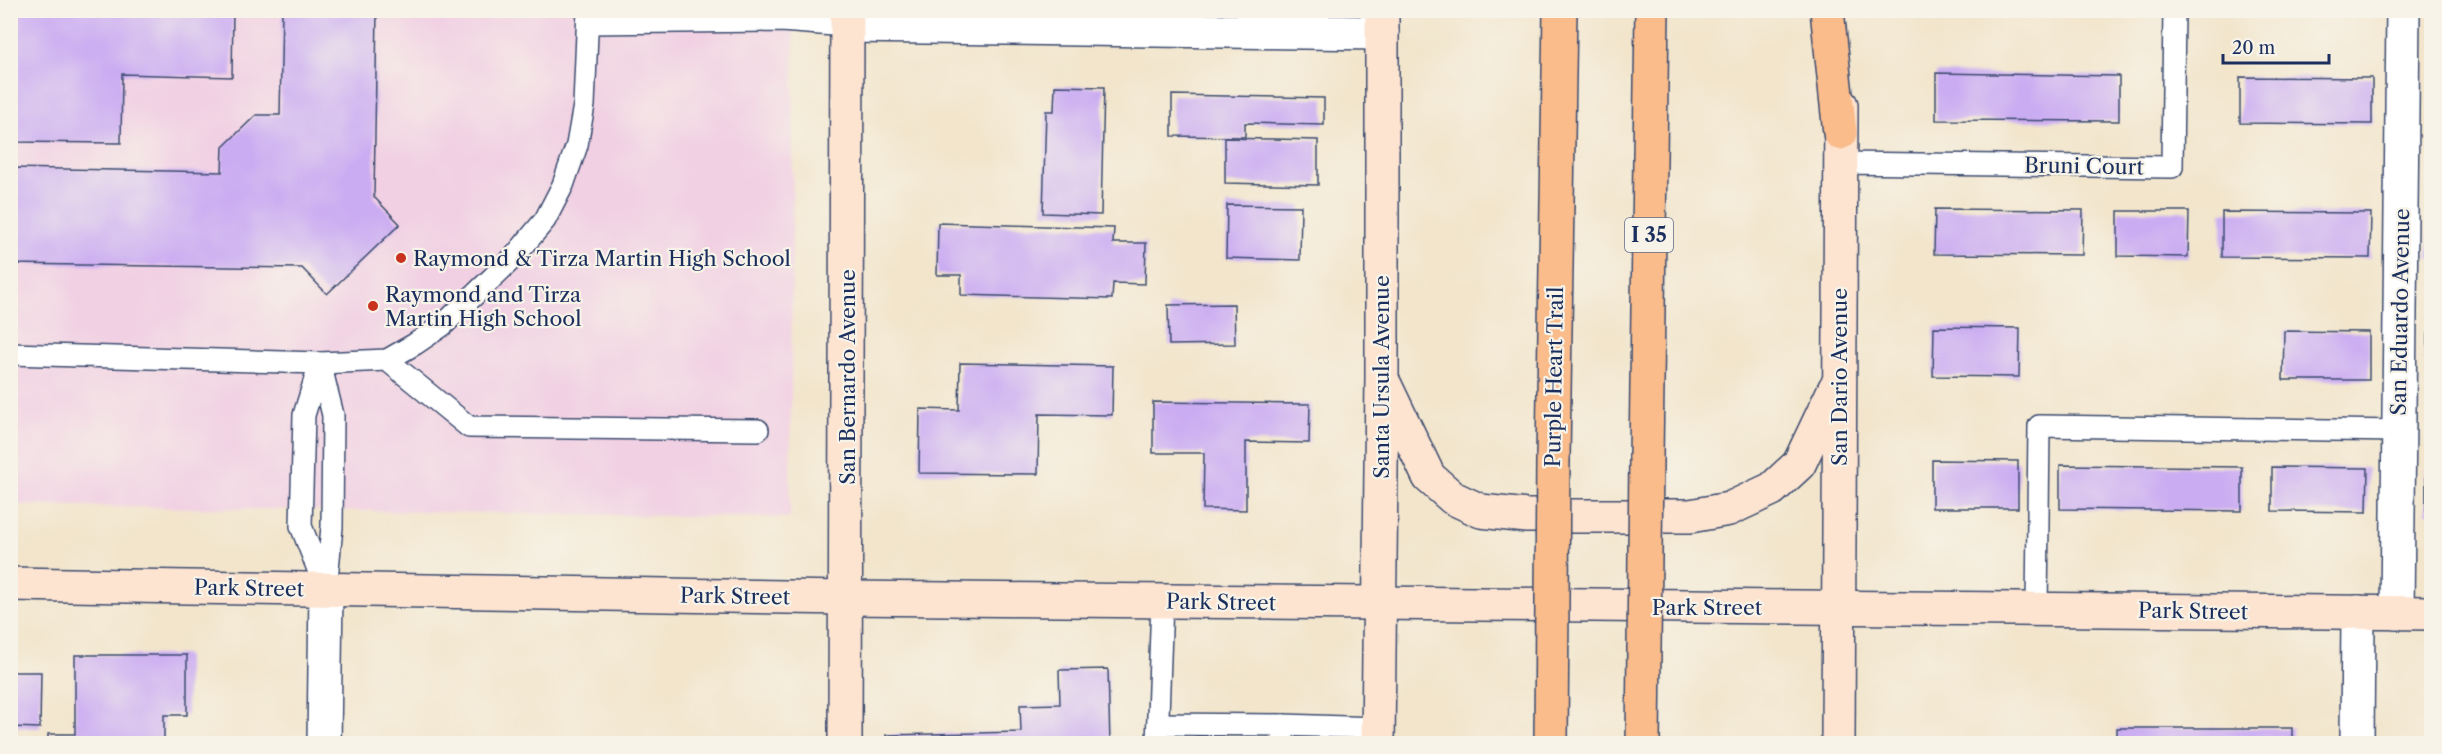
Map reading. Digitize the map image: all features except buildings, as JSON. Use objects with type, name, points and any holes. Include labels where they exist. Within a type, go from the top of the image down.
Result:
[{"type":"highway","name":"Purple Heart Trail","points":[[1551,744],[1560,10]]},
{"type":"highway","name":"I 35","points":[[1643,744],[1652,10]]},
{"type":"highway","points":[[1827,10],[1840,148]]},
{"type":"main road","name":"San Dario Avenue","points":[[1838,744],[1841,10]]},
{"type":"main road","name":"San Bernardo Avenue","points":[[845,744],[847,18]]},
{"type":"main road","name":"Santa Ursula Avenue","points":[[1378,736],[1382,378],[1382,22]]},
{"type":"main road","points":[[1382,378],[1429,477],[1453,498],[1481,511],[1527,516],[1690,516],[1729,509],[1772,489],[1799,464],[1839,379]]},
{"type":"main road","name":"Park Street","points":[[10,584],[846,598],[2432,613]]},
{"type":"street","name":"San Eduardo Avenue","points":[[2397,613],[2403,10]]},
{"type":"street","points":[[847,18],[1382,22]]},
{"type":"street","points":[[324,744],[326,590]]},
{"type":"street","points":[[2357,744],[2358,612]]},
{"type":"lane","name":"Bruni Court","points":[[1840,148],[2172,167],[2174,10]]},
{"type":"lane","points":[[10,354],[320,363],[387,360],[443,326],[514,257],[545,220],[563,186],[577,145],[584,105],[588,17],[781,21],[847,18]]},
{"type":"lane","points":[[387,360],[469,427],[758,430]]},
{"type":"lane","points":[[320,363],[333,416],[332,527],[326,590]]},
{"type":"lane","points":[[320,363],[303,416],[301,526],[326,590]]},
{"type":"lane","points":[[2037,610],[2039,426],[2399,431]]},
{"type":"lane","points":[[1162,601],[1157,734],[1378,736]]},
{"type":"shaded area","name":"Raymond & Tirza Martin High School","points":[[11,11],[794,11],[790,518],[11,505]]},
{"type":"place","name":"Raymond & Tirza Martin High School","points":[[401,258]]},
{"type":"place","name":"Raymond and Tirza Martin High School","points":[[373,306]]}]
